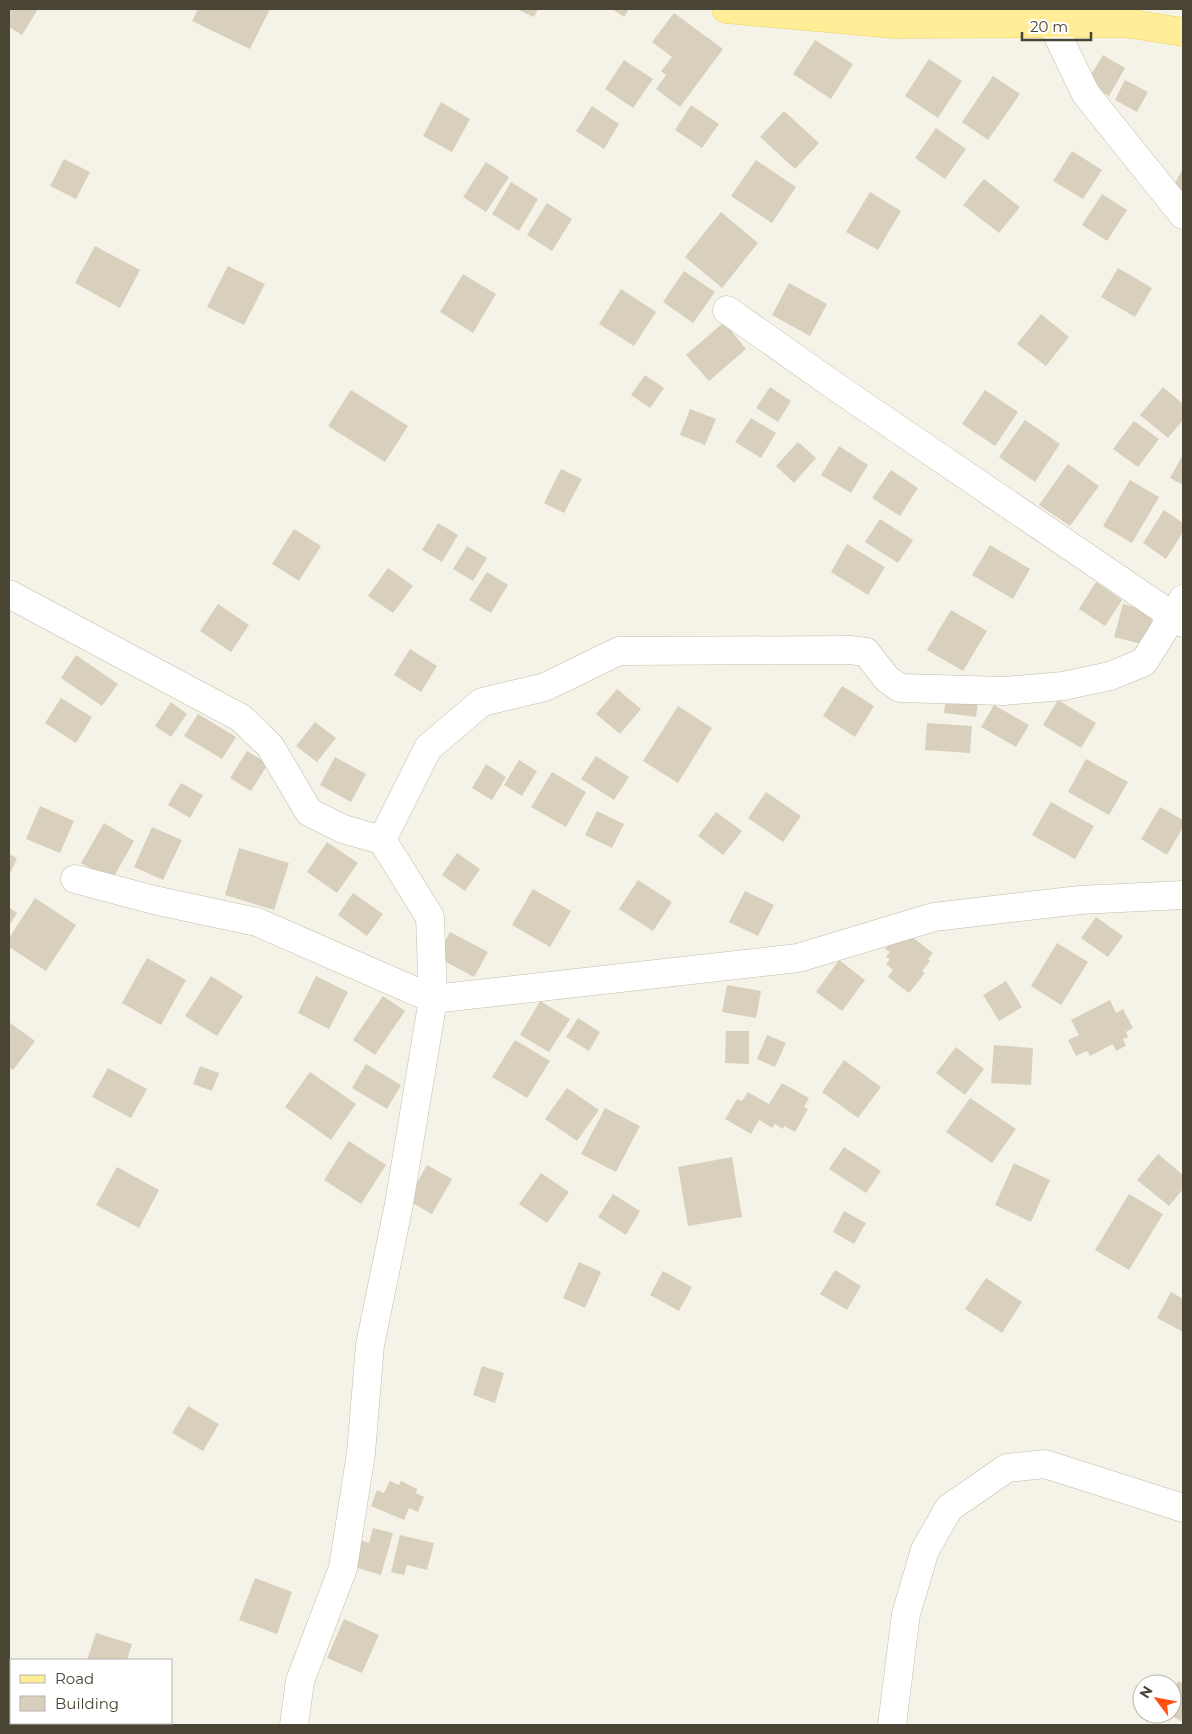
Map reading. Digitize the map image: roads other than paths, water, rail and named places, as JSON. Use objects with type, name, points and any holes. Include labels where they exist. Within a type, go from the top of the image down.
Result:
[{"type":"main road","points":[[726,9],[894,24],[1052,24],[1132,16],[1183,32]]},
{"type":"street","points":[[1052,24],[1086,94],[1183,215]]},
{"type":"street","points":[[382,840],[428,748],[482,702],[545,687],[618,651],[850,650],[866,652],[887,679],[900,688],[1004,691],[1064,686],[1110,676],[1144,662],[1180,612],[842,391],[726,310]]},
{"type":"street","points":[[9,594],[241,718],[270,746],[309,812],[343,829],[382,840],[430,917],[433,998],[398,1204],[370,1345],[361,1453],[343,1568],[300,1681],[294,1725]]},
{"type":"street","points":[[75,879],[154,900],[257,922],[433,998],[798,958],[934,917],[1080,900],[1183,896]]},
{"type":"street","points":[[892,1725],[906,1614],[925,1550],[949,1508],[1007,1468],[1045,1464],[1183,1508]]}]
